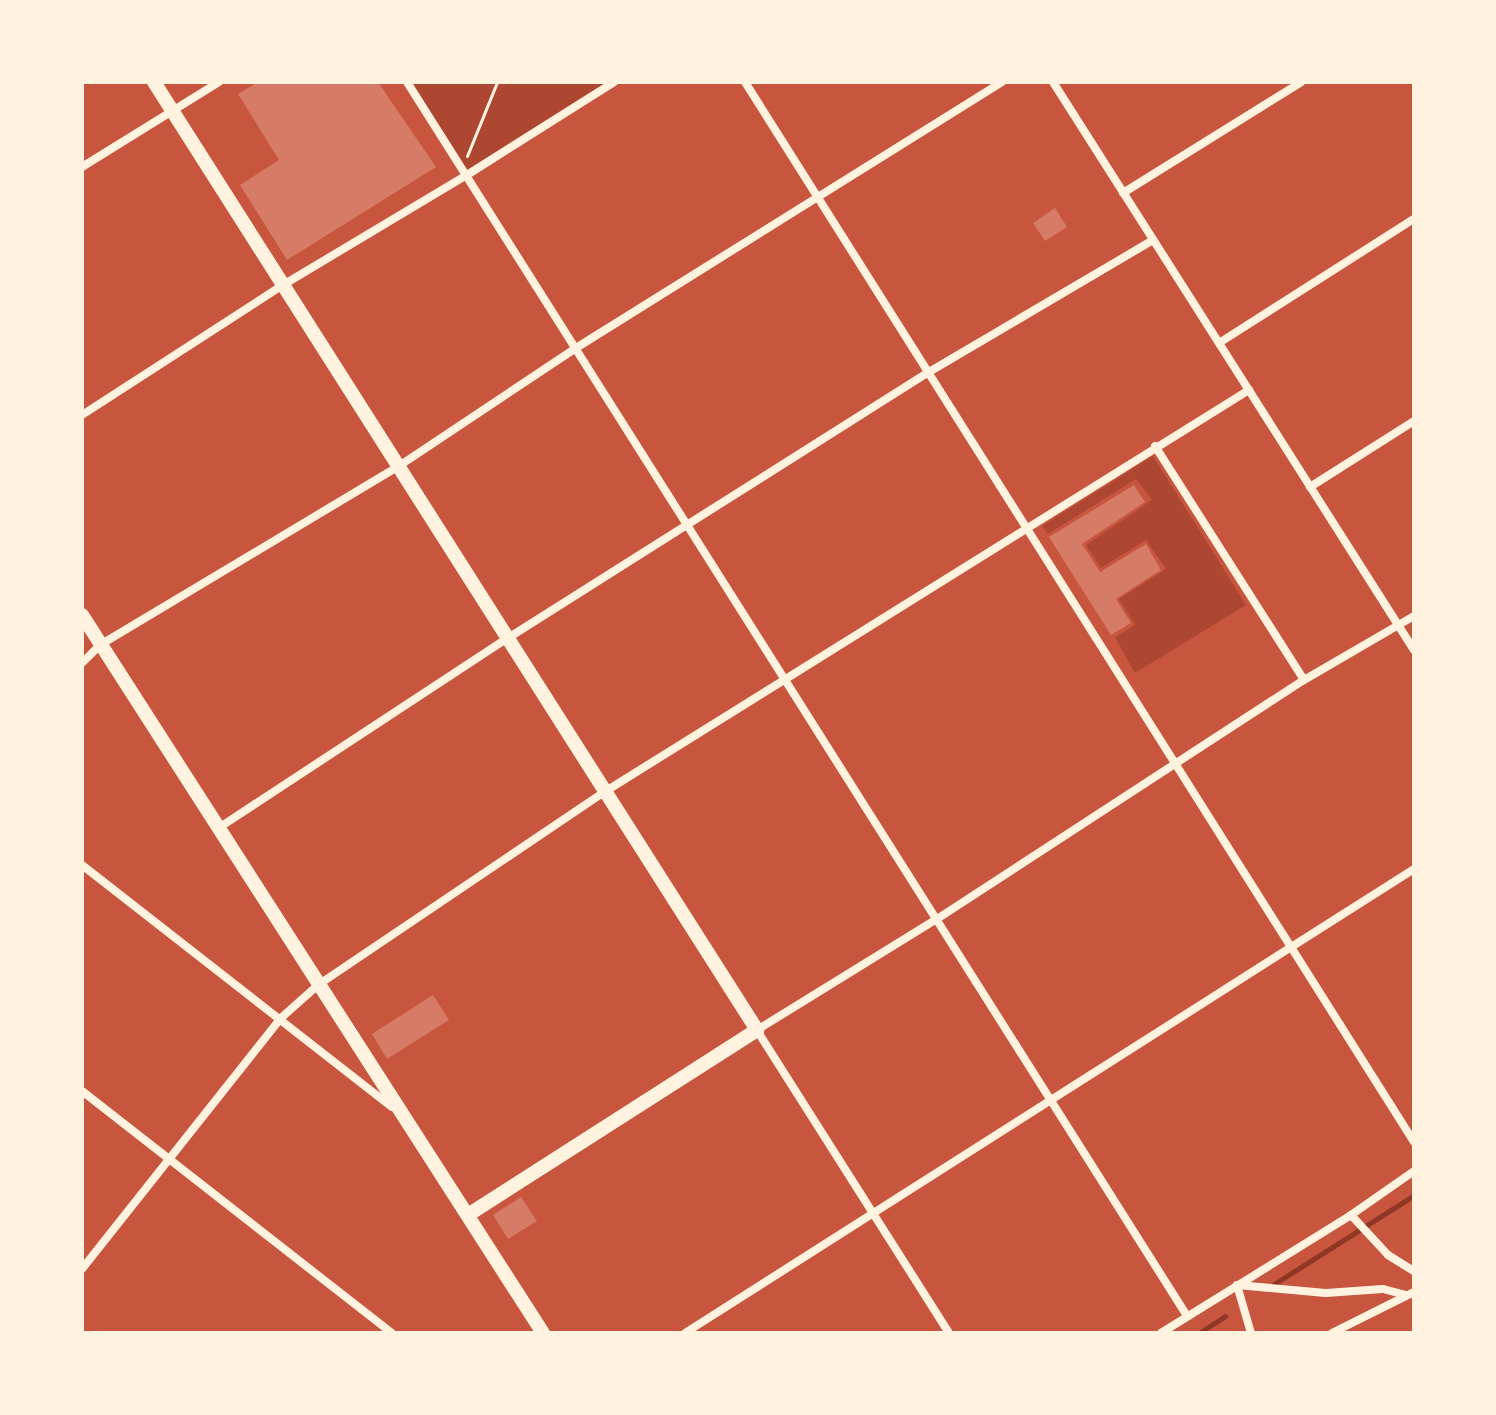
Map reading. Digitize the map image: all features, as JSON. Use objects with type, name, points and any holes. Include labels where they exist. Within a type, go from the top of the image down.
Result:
[{"type":"main road","points":[[154,82],[757,1030],[468,1215]]},
{"type":"main road","points":[[83,617],[543,1333]]},
{"type":"street","points":[[82,167],[219,82]]},
{"type":"street","points":[[407,82],[1187,1316]]},
{"type":"street","points":[[82,415],[465,171],[614,82]]},
{"type":"street","points":[[745,82],[929,372],[1023,528],[1175,762],[1414,1142]]},
{"type":"street","points":[[82,663],[100,645],[399,466],[576,348],[1002,82]]},
{"type":"street","points":[[1053,82],[1414,650]]},
{"type":"street","points":[[1123,193],[1301,82]]},
{"type":"street","points":[[1219,343],[1414,219]]},
{"type":"street","points":[[217,829],[508,638],[929,372],[1153,240]]},
{"type":"street","points":[[82,1269],[168,1156],[281,1018],[318,985],[606,791],[1023,528],[1249,390]]},
{"type":"street","points":[[1310,487],[1414,421]]},
{"type":"street","points":[[1155,446],[1304,680]]},
{"type":"street","points":[[949,1333],[757,1030],[937,919],[1304,680],[1414,616]]},
{"type":"street","points":[[82,865],[406,1117]]},
{"type":"street","points":[[685,1333],[1414,869]]},
{"type":"street","points":[[82,1091],[392,1333]]},
{"type":"street","points":[[1161,1333],[1351,1215],[1414,1171]]},
{"type":"street","points":[[1351,1215],[1388,1255],[1414,1271]]},
{"type":"street","points":[[1237,1285],[1326,1293],[1383,1289],[1410,1294]]},
{"type":"street","points":[[1237,1285],[1251,1333]]},
{"type":"street","points":[[1332,1333],[1410,1294]]},
{"type":"path","points":[[465,171],[497,82]]},
{"type":"shaded area","points":[[407,82],[614,82],[467,175]]},
{"type":"shaded area","points":[[1153,456],[1246,605],[1135,673],[1115,637],[1135,625],[1119,599],[1166,569],[1146,540],[1101,568],[1086,545],[1152,500],[1136,479],[1048,534],[1042,526]]},
{"type":"building","points":[[258,82],[378,82],[436,167],[287,260],[240,185],[279,160],[238,94]]},
{"type":"building","points":[[1055,208],[1067,227],[1045,241],[1033,223]]},
{"type":"building","points":[[1134,485],[1145,502],[1082,544],[1100,572],[1146,544],[1161,570],[1116,599],[1131,623],[1111,635],[1049,537]]},
{"type":"building","points":[[433,995],[449,1020],[387,1059],[372,1034]]},
{"type":"building","points":[[521,1197],[537,1221],[508,1239],[493,1215]]},
{"type":"waterway","points":[[1274,1284],[1414,1195]]},
{"type":"waterway","points":[[1199,1333],[1225,1316]]}]
